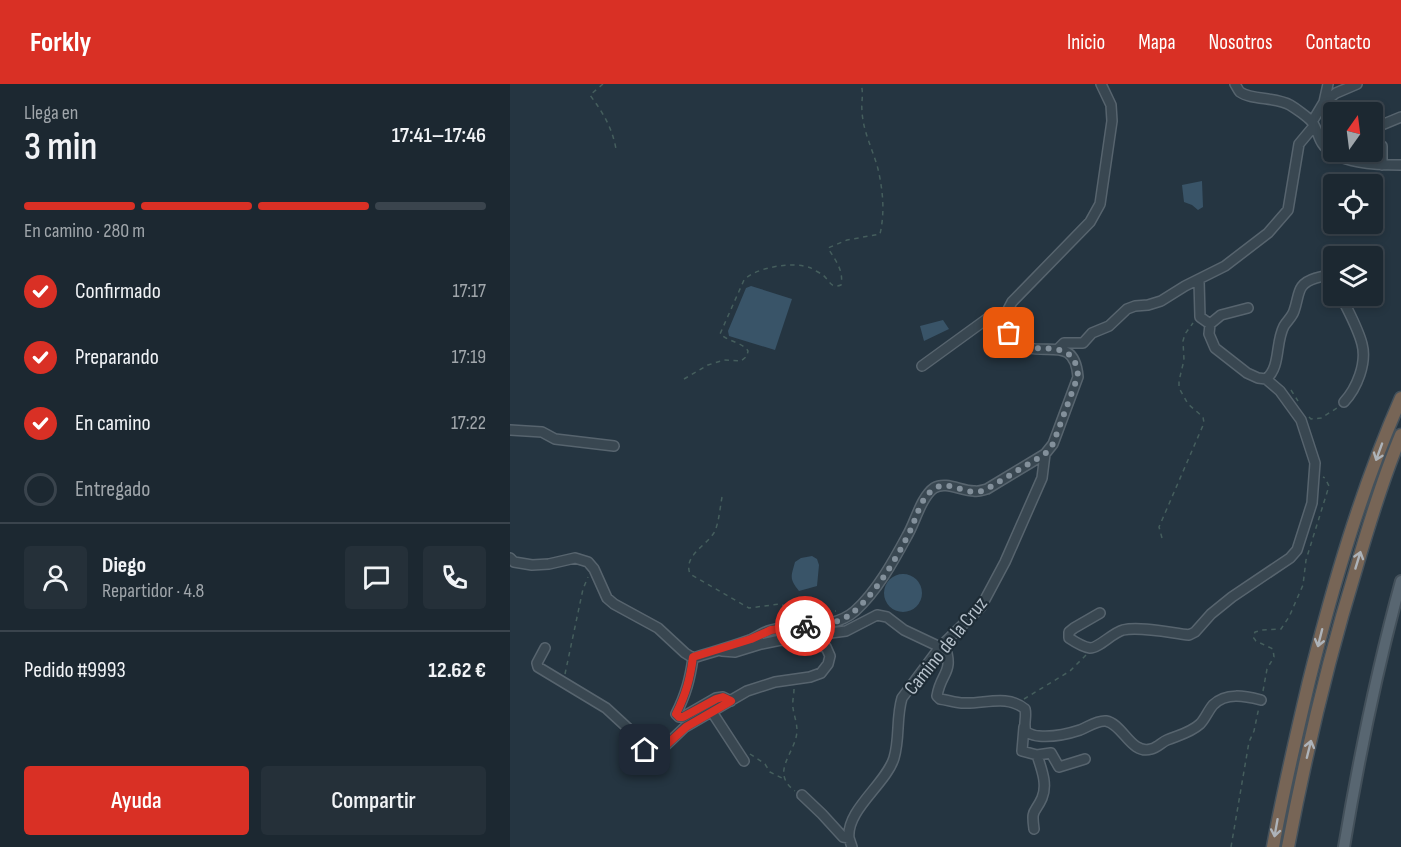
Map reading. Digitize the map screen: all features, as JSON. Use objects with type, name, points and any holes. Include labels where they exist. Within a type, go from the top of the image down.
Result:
[{"type":"highway","points":[[1273,847],[1285,782],[1325,617],[1355,518],[1401,398]]},
{"type":"highway","points":[[1288,847],[1300,785],[1340,620],[1369,524],[1401,435]]},
{"type":"main road","points":[[1344,847],[1365,727],[1401,581]]},
{"type":"street","points":[[1101,84],[1111,105],[1113,121],[1100,204],[1090,222],[1012,302],[1006,314],[1009,333],[1016,342],[1028,348],[1058,349],[1064,343],[1083,343],[1092,333],[1109,326],[1126,309],[1161,301],[1225,266],[1268,233],[1288,210],[1299,144],[1323,104]]},
{"type":"street","points":[[1235,84],[1240,92],[1290,105],[1313,124],[1323,145]]},
{"type":"street","points":[[1324,102],[1328,84]]},
{"type":"street","points":[[1324,102],[1336,93],[1357,84]]},
{"type":"street","points":[[1383,124],[1401,117]]},
{"type":"street","points":[[1361,162],[1401,165]]},
{"type":"street","points":[[1266,379],[1272,375],[1274,370],[1283,327],[1294,313],[1298,292],[1307,281],[1323,276]]},
{"type":"street","points":[[1199,280],[1200,317],[1210,324]]},
{"type":"street","points":[[1344,402],[1358,381],[1363,345],[1345,306]]},
{"type":"street","points":[[1100,613],[1069,632],[1069,638],[1075,643],[1095,648],[1111,635],[1122,630],[1135,629],[1189,635],[1232,597],[1290,558],[1297,550],[1312,504],[1315,472],[1315,464],[1301,420],[1280,391],[1266,379],[1247,373],[1215,348],[1209,334],[1210,324],[1221,315],[1248,308]]},
{"type":"street","points":[[922,366],[995,313],[1006,314]]},
{"type":"street","name":"Camino de la Cruz","points":[[851,842],[851,823],[893,760],[898,739],[899,709],[902,698],[942,645],[981,607],[1005,562],[1042,478],[1045,454],[1053,444],[1078,376],[1077,365],[1071,355],[1058,349]]},
{"type":"street","points":[[510,430],[542,432],[555,439],[614,446]]},
{"type":"street","points":[[510,558],[514,562],[532,565],[575,558],[588,562],[594,569],[607,598],[658,628],[685,653],[693,657],[717,651],[771,630],[822,624],[840,620],[854,612],[890,567],[924,499],[934,488],[948,485],[978,492],[987,489],[1045,454]]},
{"type":"street","points":[[717,651],[735,652],[781,640],[846,631],[877,615],[887,617],[904,630],[942,645],[948,655],[949,665],[938,690],[937,696],[940,699],[964,703],[992,700],[1018,703],[1026,713],[1022,751],[1037,755],[1051,753],[1059,767],[1085,759]]},
{"type":"street","points":[[545,648],[537,663],[538,668],[606,708],[631,731],[645,750],[652,752],[663,748],[686,727],[747,691],[775,682],[810,677],[820,673],[828,664],[830,656],[826,647],[781,640]]},
{"type":"street","points":[[693,657],[689,684],[676,714],[683,717],[723,697],[731,701]]},
{"type":"street","points":[[1024,727],[1026,732],[1037,737],[1080,730],[1103,720],[1110,722],[1140,749],[1150,750],[1167,740],[1191,732],[1218,701],[1240,695],[1261,700]]},
{"type":"street","points":[[712,712],[744,761]]},
{"type":"street","points":[[1034,829],[1032,817],[1034,809],[1042,799],[1044,791],[1043,774],[1037,755]]},
{"type":"street","points":[[802,795],[843,837],[851,842]]},
{"type":"path","points":[[603,84],[590,95],[603,112],[613,133],[616,149]]},
{"type":"path","points":[[684,380],[708,365],[724,360],[741,361],[747,356],[748,351],[744,346],[720,334],[748,275],[776,266],[798,264],[823,275],[832,286],[837,287],[841,285],[843,277],[828,248],[848,240],[880,234],[883,221],[883,199],[878,169],[861,110],[863,91],[861,84]]},
{"type":"path","points":[[1162,538],[1160,527],[1204,423],[1203,417],[1188,404],[1179,388],[1184,360],[1185,334],[1190,325],[1200,317]]},
{"type":"path","points":[[1290,389],[1301,406]]},
{"type":"path","points":[[1307,416],[1311,419],[1321,418],[1344,402]]},
{"type":"path","points":[[1231,847],[1249,742],[1254,731],[1267,669],[1274,657],[1273,649],[1256,641],[1253,637],[1255,632],[1262,630],[1281,629],[1303,585],[1306,560],[1329,486],[1325,478],[1315,472]]},
{"type":"path","points":[[722,497],[716,527],[712,535],[690,559],[687,568],[690,574],[749,608],[780,604],[794,610],[838,612]]},
{"type":"path","points":[[564,682],[583,589],[594,569]]},
{"type":"path","points":[[1018,703],[1070,671],[1086,655],[1089,648]]},
{"type":"path","points":[[795,679],[793,706],[797,730],[795,742],[784,765],[785,779],[790,787],[802,795]]},
{"type":"path","points":[[735,747],[748,752],[765,764],[770,772],[785,779]]},
{"type":"water","points":[[1202,181],[1203,207],[1198,210],[1184,202],[1182,185]]},
{"type":"water","points":[[751,286],[792,299],[775,350],[729,336],[728,331],[746,288]]},
{"type":"water","points":[[943,320],[949,329],[924,341],[920,326]]},
{"type":"water","points":[[812,556],[817,559],[819,565],[817,586],[799,591],[792,577],[795,562]]},
{"type":"water","points":[[903,574],[910,575],[916,580],[921,586],[921,600],[916,606],[910,611],[903,612],[896,611],[890,606],[885,600],[884,593],[885,586],[890,580],[896,575]]},
{"type":"way so far","points":[[805,626],[840,620],[854,612],[890,567],[909,534],[924,499],[934,488],[948,485],[968,491],[978,492],[987,489],[1035,461],[1053,444],[1078,376],[1077,365],[1071,355],[1058,349],[1028,348],[1016,342],[1009,333]]},
{"type":"route","points":[[645,750],[652,752],[663,748],[686,727],[731,701],[723,697],[683,717],[676,714],[689,684],[693,657],[717,651],[771,630],[805,626]]}]
